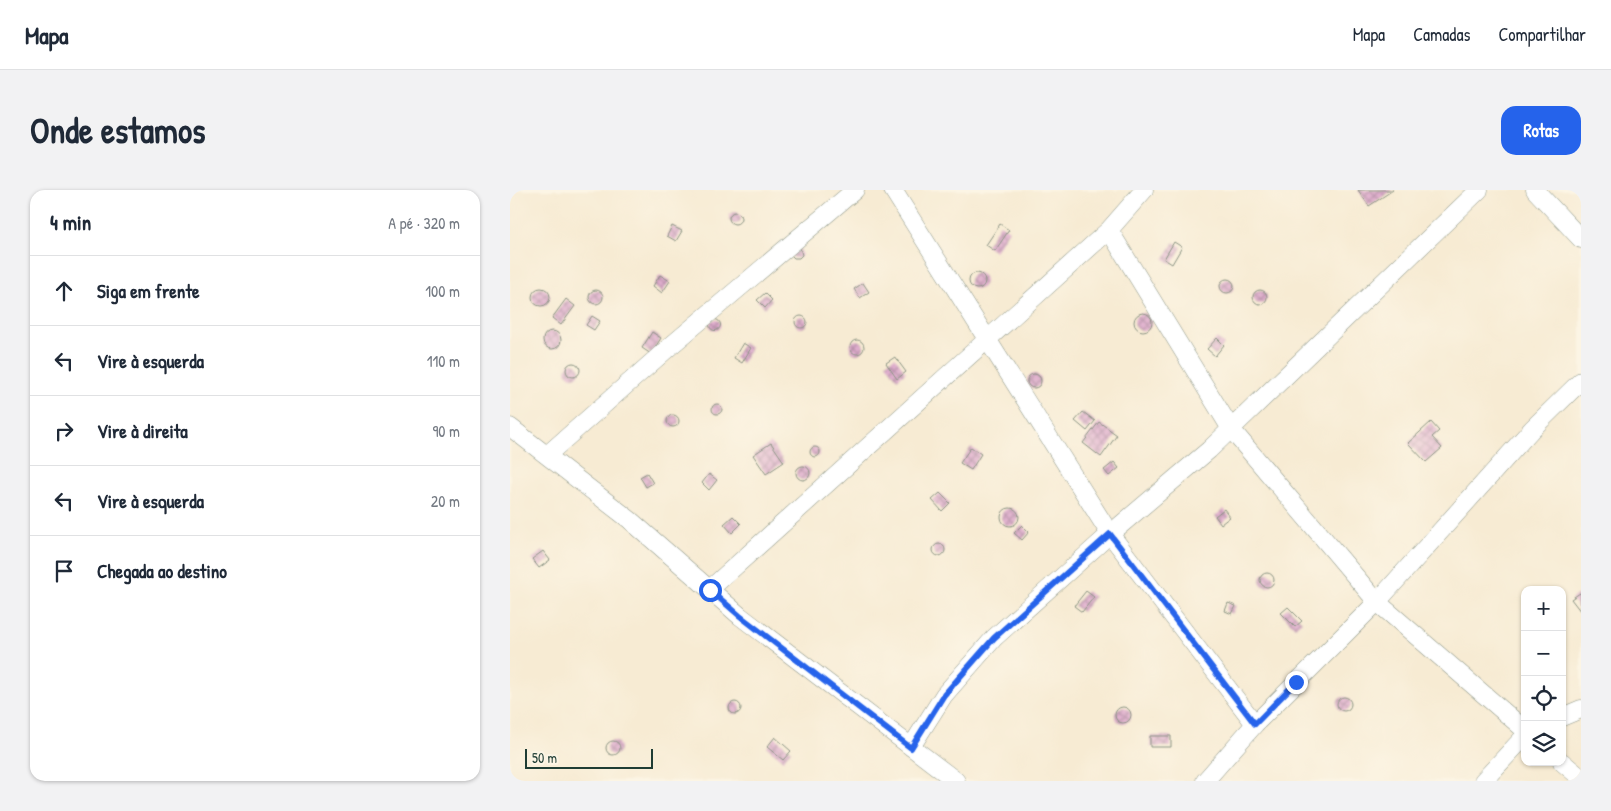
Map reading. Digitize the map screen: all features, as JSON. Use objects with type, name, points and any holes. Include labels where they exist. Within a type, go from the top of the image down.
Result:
[{"type":"street","points":[[547,455],[666,349],[855,190]]},
{"type":"street","points":[[893,190],[1110,534],[1255,724]]},
{"type":"street","points":[[710,590],[1109,230],[1144,190]]},
{"type":"street","points":[[911,748],[944,695],[994,638],[1231,429],[1479,190]]},
{"type":"street","points":[[1535,190],[1581,239]]},
{"type":"street","points":[[1109,230],[1231,429],[1376,602],[1521,727]]},
{"type":"street","points":[[1205,781],[1255,724],[1376,602],[1532,430],[1581,381]]},
{"type":"street","points":[[510,427],[630,520],[740,616],[956,781]]},
{"type":"street","points":[[1566,715],[1581,709]]},
{"type":"street","points":[[1483,781],[1521,740]]},
{"type":"street","points":[[1566,765],[1581,778]]},
{"type":"building","points":[[1358,190],[1393,190],[1369,206]]},
{"type":"building","points":[[735,212],[741,218],[735,224],[729,218]]},
{"type":"building","points":[[1000,224],[1009,230],[995,251],[986,245]]},
{"type":"building","points":[[672,226],[682,231],[676,241],[667,236]]},
{"type":"building","points":[[1174,242],[1182,247],[1172,264],[1164,259]]},
{"type":"building","points":[[800,248],[802,255],[799,258],[794,258],[791,255]]},
{"type":"building","points":[[977,273],[985,281],[977,289],[969,281]]},
{"type":"building","points":[[660,275],[670,281],[662,293],[653,286]]},
{"type":"building","points":[[1227,279],[1232,281],[1234,286],[1232,291],[1227,293],[1222,291],[1220,286],[1222,281]]},
{"type":"building","points":[[863,283],[869,292],[860,298],[854,289]]},
{"type":"building","points":[[537,288],[545,288],[550,293],[548,304],[537,306],[532,301],[532,293]]},
{"type":"building","points":[[596,290],[601,292],[603,297],[601,302],[596,304],[591,302],[589,297],[591,292]]},
{"type":"building","points":[[1257,290],[1263,290],[1267,297],[1263,304],[1257,304],[1253,300],[1253,294]]},
{"type":"building","points":[[765,293],[772,300],[765,308],[757,300]]},
{"type":"building","points":[[566,299],[575,306],[561,325],[552,318]]},
{"type":"building","points":[[1143,313],[1149,316],[1152,322],[1149,328],[1143,331],[1137,328],[1134,322],[1137,316]]},
{"type":"building","points":[[592,316],[600,321],[594,330],[586,325]]},
{"type":"building","points":[[801,316],[807,322],[801,328],[795,322]]},
{"type":"building","points":[[715,319],[721,325],[715,331],[709,325]]},
{"type":"building","points":[[548,331],[556,331],[561,336],[559,347],[548,349],[543,344],[543,336]]},
{"type":"building","points":[[652,332],[661,338],[651,354],[642,348]]},
{"type":"building","points":[[1217,338],[1224,345],[1215,356],[1207,349]]},
{"type":"building","points":[[854,340],[860,340],[864,347],[860,354],[854,354],[850,350],[850,344]]},
{"type":"building","points":[[743,343],[751,348],[742,363],[734,358]]},
{"type":"building","points":[[895,357],[906,372],[897,379],[886,363]]},
{"type":"building","points":[[573,363],[578,365],[580,370],[578,375],[573,377],[568,375],[566,370],[568,365]]},
{"type":"building","points":[[1034,374],[1039,376],[1041,381],[1039,386],[1034,388],[1029,386],[1027,381],[1029,376]]},
{"type":"building","points":[[715,404],[719,404],[722,409],[721,413],[715,414],[712,411],[712,407]]},
{"type":"building","points":[[1083,412],[1095,421],[1087,431],[1075,421]]},
{"type":"building","points":[[673,415],[679,421],[673,427],[667,421]]},
{"type":"building","points":[[1099,422],[1117,435],[1101,457],[1083,443]]},
{"type":"building","points":[[1431,422],[1439,431],[1432,437],[1442,448],[1426,462],[1408,443]]},
{"type":"building","points":[[771,443],[784,462],[766,474],[753,455]]},
{"type":"building","points":[[813,447],[817,447],[820,452],[819,456],[813,457],[810,454],[810,450]]},
{"type":"building","points":[[971,447],[981,454],[971,470],[960,463]]},
{"type":"building","points":[[1114,462],[1119,468],[1109,476],[1104,470]]},
{"type":"building","points":[[803,466],[808,468],[810,473],[808,478],[803,480],[798,478],[796,473],[798,468]]},
{"type":"building","points":[[647,473],[653,483],[646,487],[640,477]]},
{"type":"building","points":[[709,474],[717,480],[709,490],[702,483]]},
{"type":"building","points":[[940,493],[950,503],[942,511],[932,500]]},
{"type":"building","points":[[1006,508],[1014,508],[1019,513],[1017,524],[1006,526],[1001,521],[1001,513]]},
{"type":"building","points":[[1224,509],[1230,517],[1221,524],[1215,516]]},
{"type":"building","points":[[733,516],[741,524],[732,533],[724,524]]},
{"type":"building","points":[[1022,525],[1029,532],[1022,540],[1014,533]]},
{"type":"building","points":[[937,544],[941,544],[945,550],[941,556],[937,556],[933,552],[933,548]]},
{"type":"building","points":[[543,551],[550,560],[539,568],[532,559]]},
{"type":"building","points":[[1264,573],[1270,573],[1274,580],[1270,587],[1264,587],[1260,583],[1260,577]]},
{"type":"building","points":[[1086,591],[1094,597],[1082,612],[1074,606]]},
{"type":"building","points":[[1580,593],[1581,595],[1581,612],[1571,599]]},
{"type":"building","points":[[1228,603],[1236,606],[1232,614],[1225,611]]},
{"type":"building","points":[[1288,607],[1302,621],[1295,627],[1281,613]]},
{"type":"building","points":[[1344,697],[1349,699],[1351,704],[1349,709],[1344,711],[1339,709],[1337,704],[1339,699]]},
{"type":"building","points":[[733,702],[737,702],[741,708],[737,714],[733,714],[729,710],[729,706]]},
{"type":"building","points":[[1123,707],[1131,715],[1123,723],[1115,715]]},
{"type":"building","points":[[1150,736],[1171,736],[1171,747],[1150,747]]},
{"type":"building","points":[[775,737],[791,751],[783,760],[767,747]]},
{"type":"building","points":[[613,741],[618,743],[620,748],[618,753],[613,755],[608,753],[606,748],[608,743]]},
{"type":"route","points":[[710,590],[740,616],[911,748],[944,695],[994,638],[1110,534],[1255,724],[1296,682]]}]
